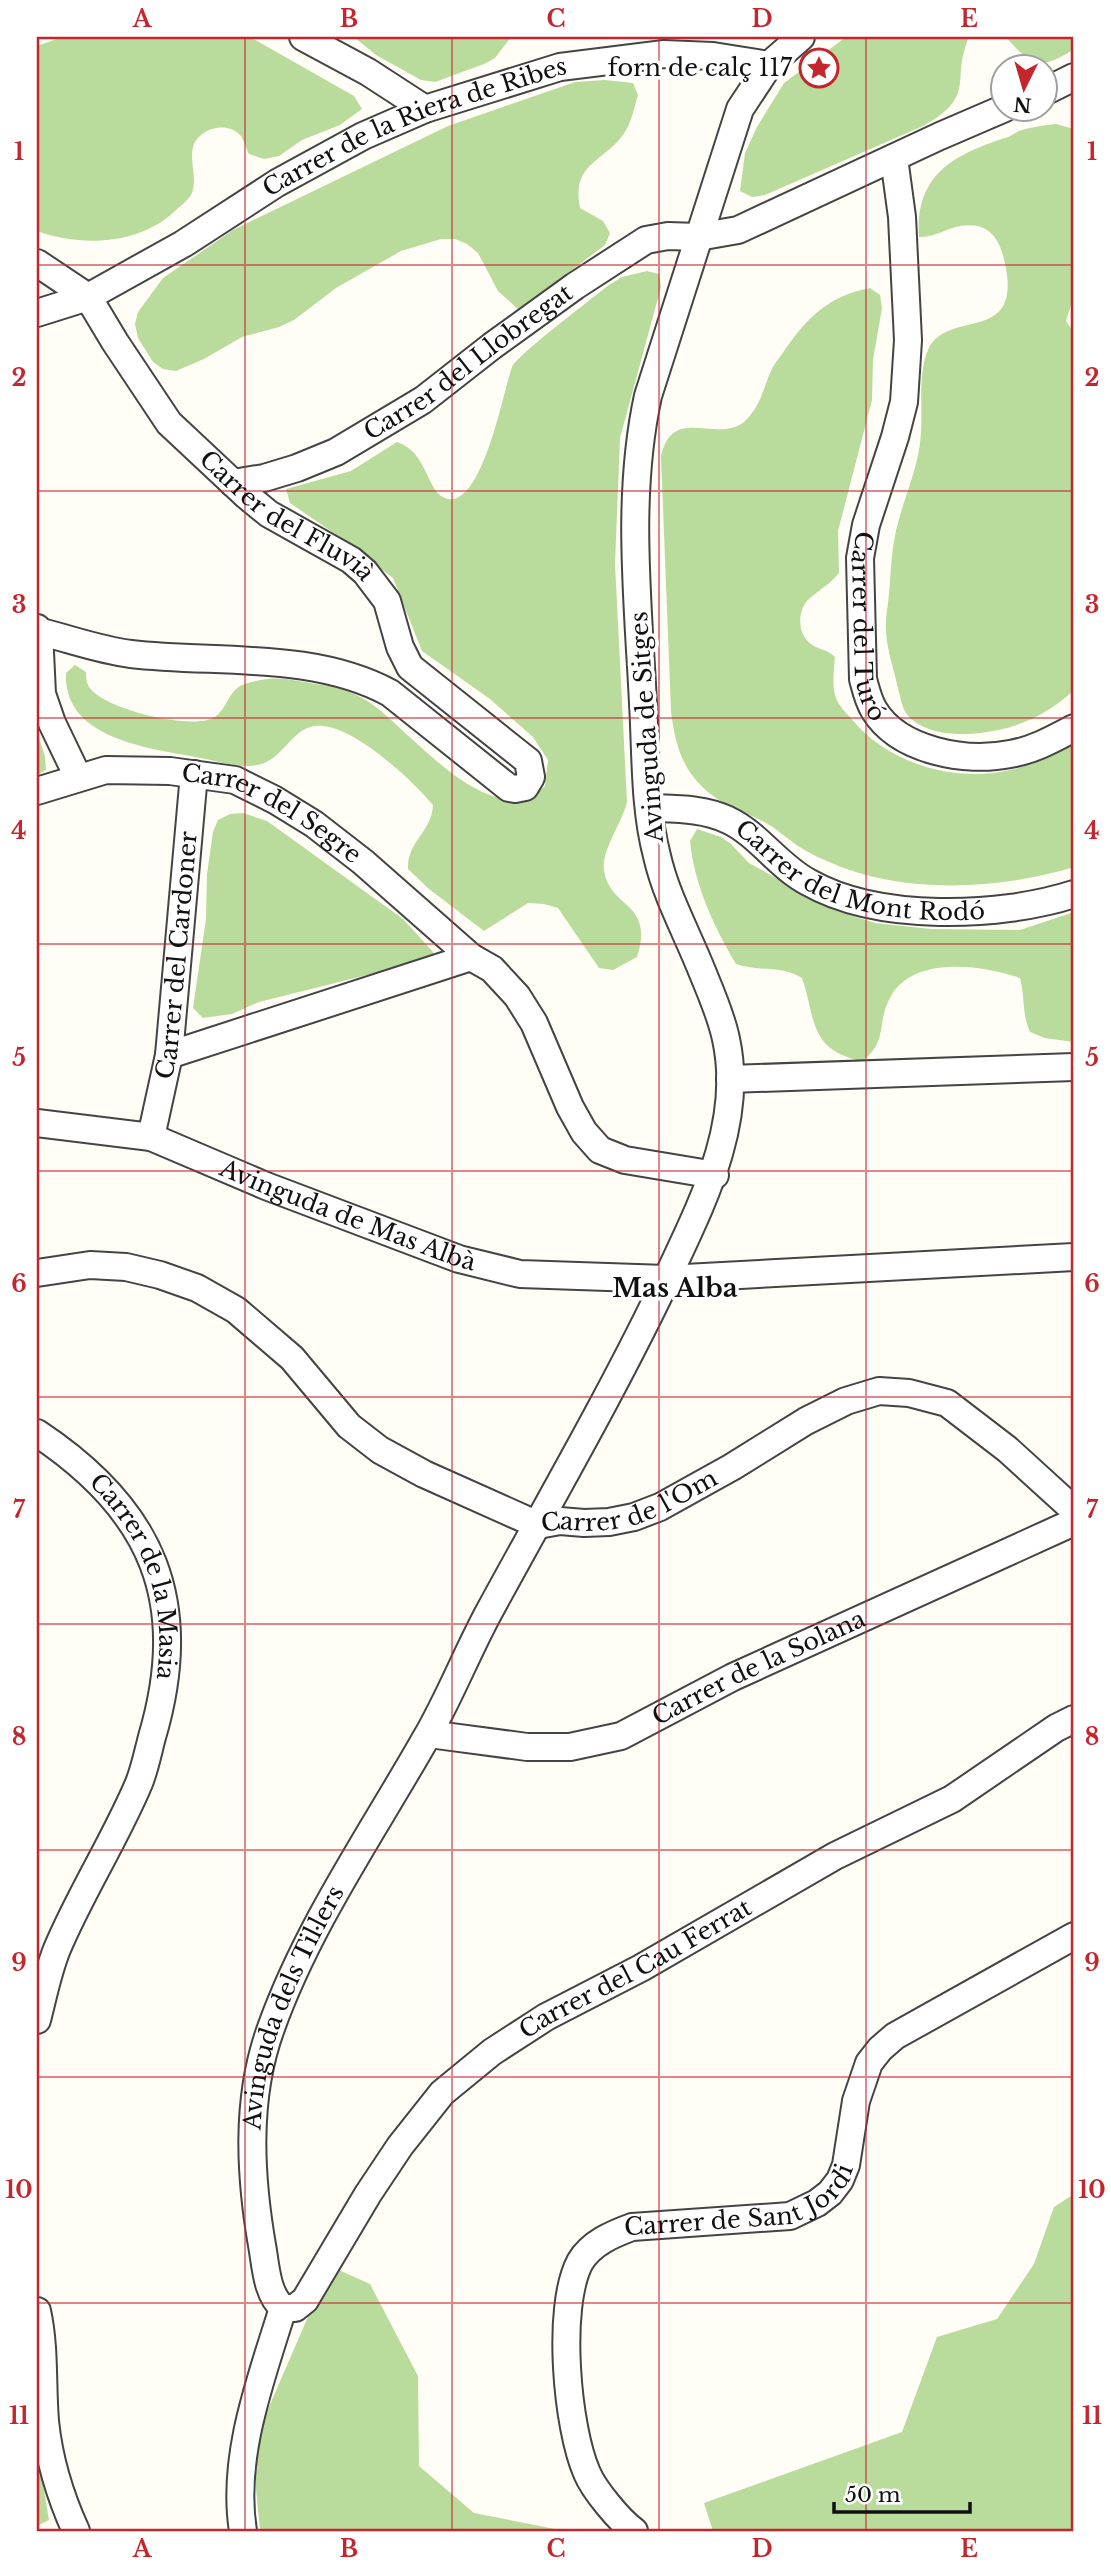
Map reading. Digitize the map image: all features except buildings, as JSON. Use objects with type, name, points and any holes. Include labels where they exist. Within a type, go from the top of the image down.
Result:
[{"type":"street","points":[[303,37],[368,72],[425,109]]},
{"type":"street","name":"Avinguda de Sitges","points":[[538,1525],[630,1353],[715,1175],[727,1118],[730,1079],[727,1042],[718,1011],[670,898],[656,856],[649,808],[635,529],[637,466],[640,431],[648,396],[740,109],[769,65],[801,37]]},
{"type":"street","name":"Carrer de la Riera de Ribes","points":[[37,313],[88,297],[183,244],[277,183],[363,136],[425,109],[560,67],[651,55],[713,56],[769,65]]},
{"type":"street","name":"Carrer del Llobregat","points":[[233,483],[264,478],[336,452],[423,400],[575,286],[646,240],[668,236],[698,237],[738,230],[988,116]]},
{"type":"street","name":"Carrer del Turó","points":[[894,158],[902,217],[908,340],[904,402],[866,525],[860,558],[863,679],[867,696],[886,725],[903,738],[937,752],[960,757],[1009,755],[1044,745],[1074,728]]},
{"type":"street","points":[[37,263],[88,297]]},
{"type":"street","name":"Carrer del Fluvià","points":[[88,297],[169,423],[269,514],[351,560],[365,572],[387,601],[400,647],[410,667]]},
{"type":"street","points":[[79,777],[52,723],[42,694],[37,630],[128,654],[223,659],[330,671],[372,684],[390,693],[509,788],[520,789],[529,782],[532,771],[528,761],[410,667],[390,693]]},
{"type":"street","name":"Carrer del Segre","points":[[37,791],[106,770],[194,774],[235,780],[275,800],[314,824],[363,862],[471,957],[492,969],[517,996],[546,1046],[570,1107],[584,1132],[600,1150],[625,1160],[715,1175]]},
{"type":"street","name":"Carrer del Cardoner","points":[[151,1137],[169,1055],[194,774]]},
{"type":"street","name":"Carrer del Mont Rodó","points":[[649,808],[711,813],[730,820],[786,869],[829,893],[857,901],[907,910],[970,912],[1018,907],[1074,894]]},
{"type":"street","points":[[169,1055],[471,957]]},
{"type":"street","points":[[730,1079],[1074,1067]]},
{"type":"street","name":"Avinguda de Mas Albà","points":[[37,1122],[151,1137],[266,1186],[459,1259],[520,1274],[666,1279],[1074,1257]]},
{"type":"street","name":"Carrer de l'Om","points":[[37,1273],[90,1265],[126,1267],[197,1288],[236,1310],[292,1358],[349,1426],[380,1450],[424,1474],[538,1525],[560,1521],[609,1522],[660,1507],[806,1421],[846,1401],[879,1391],[909,1392],[947,1403],[1007,1449],[1074,1510]]},
{"type":"street","name":"Carrer de la Masia","points":[[37,1433],[98,1483],[117,1503],[146,1546],[163,1592],[168,1664],[162,1699],[141,1779],[56,1952],[37,2020]]},
{"type":"street","name":"Carrer de la Solana","points":[[429,1734],[527,1748],[570,1747],[621,1735],[733,1677],[1074,1522]]},
{"type":"street","name":"Avinguda dels Til·lers","points":[[283,2308],[274,2300],[269,2279],[255,2206],[252,2171],[251,2141],[257,2083],[269,2032],[307,1943],[429,1734],[488,1614],[538,1525]]},
{"type":"street","name":"Carrer del Cau Ferrat","points":[[283,2308],[295,2308],[305,2301],[368,2194],[400,2146],[442,2093],[492,2052],[546,2017],[641,1968],[835,1856],[952,1799],[1056,1728],[1074,1719]]},
{"type":"street","name":"Carrer de Sant Jordi","points":[[634,2531],[588,2476],[573,2426],[569,2390],[568,2312],[573,2281],[581,2260],[596,2245],[613,2234],[632,2227],[790,2216],[817,2203],[830,2193],[840,2180],[846,2165],[861,2080],[880,2049],[895,2036],[1074,1936]]},
{"type":"street","points":[[243,2531],[239,2507],[244,2454],[258,2390],[283,2308]]},
{"type":"street","points":[[37,2311],[43,2359],[45,2421],[51,2460],[60,2494],[76,2531]]},
{"type":"green space","points":[[62,37],[250,37],[354,96],[362,109],[340,125],[302,140],[279,156],[264,159],[249,154],[235,131],[222,127],[208,130],[197,138],[192,150],[192,193],[160,223],[126,237],[109,240],[90,241],[54,236],[37,231],[37,46]]},
{"type":"green space","points":[[354,37],[511,37],[495,58],[435,82],[421,80],[376,55]]},
{"type":"green space","points":[[846,37],[969,37],[957,96],[940,115],[923,126],[765,195],[752,197],[740,191],[745,153],[757,127],[784,83]]},
{"type":"green space","points":[[1006,37],[1074,37],[1074,49],[1058,58],[1058,52],[1021,52]]},
{"type":"green space","points":[[605,80],[633,83],[638,95],[623,135],[588,168],[580,183],[580,208],[603,221],[610,233],[605,245],[519,310],[498,291],[478,253],[455,239],[441,239],[401,251],[336,288],[294,320],[242,337],[204,359],[176,371],[163,369],[153,362],[138,338],[135,324],[138,312],[163,278],[233,230],[448,126],[575,82]]},
{"type":"green space","points":[[1056,124],[1074,129],[1074,295],[1066,321],[1074,333],[1074,690],[1042,714],[1019,724],[980,733],[940,732],[913,720],[905,711],[900,698],[886,631],[893,547],[919,450],[922,373],[928,350],[937,338],[949,331],[990,318],[1001,310],[1007,296],[1007,275],[1000,246],[989,231],[972,225],[960,226],[919,237],[919,216],[930,183],[953,161],[1019,131]]},
{"type":"green space","points":[[647,271],[659,274],[661,287],[620,438],[615,564],[627,802],[604,862],[608,883],[636,915],[640,925],[641,939],[637,957],[613,970],[599,968],[558,908],[544,904],[528,903],[484,931],[429,889],[408,869],[411,851],[429,822],[433,805],[411,782],[367,745],[337,729],[323,726],[304,730],[268,761],[243,766],[133,744],[93,726],[78,713],[69,695],[66,673],[75,665],[86,672],[89,687],[111,703],[148,715],[186,721],[213,718],[242,685],[276,678],[292,680],[336,687],[369,702],[452,773],[476,789],[500,798],[523,798],[545,786],[548,760],[533,737],[490,699],[422,651],[393,578],[290,503],[286,489],[351,471],[397,442],[415,455],[441,496],[448,499],[460,496],[472,484],[490,445],[516,361],[609,285],[622,277]]},
{"type":"green space","points":[[870,288],[880,295],[882,308],[873,360],[872,400],[838,531],[839,573],[809,599],[802,609],[800,622],[803,634],[811,644],[835,657],[834,690],[843,710],[882,747],[922,766],[966,774],[1010,770],[1026,766],[1074,744],[1074,867],[1014,881],[950,885],[886,880],[855,872],[813,855],[767,824],[725,804],[701,786],[680,753],[671,711],[661,457],[667,441],[675,432],[685,428],[733,428],[744,422],[757,404],[774,365],[803,326],[831,302]]},
{"type":"green space","points":[[37,731],[46,770],[37,775]]},
{"type":"green space","points":[[243,813],[267,821],[403,919],[434,953],[423,961],[259,1002],[232,1014],[203,1018],[193,1008],[206,919],[207,874],[213,832],[218,820],[230,814]]},
{"type":"green space","points":[[697,829],[721,837],[749,863],[834,910],[875,923],[931,929],[1020,930],[1074,912],[1074,1042],[1045,1038],[1030,1032],[1020,978],[968,967],[949,967],[931,969],[900,984],[886,1007],[879,1039],[870,1054],[862,1061],[844,1056],[832,1049],[817,1030],[802,978],[786,971],[736,964],[713,920],[696,873],[690,841]]},
{"type":"green space","points":[[1074,2194],[1074,2531],[713,2531],[704,2503],[902,2432],[937,2337],[997,2319],[1034,2264],[1054,2207]]},
{"type":"green space","points":[[330,2266],[370,2284],[418,2376],[419,2466],[474,2513],[565,2531],[260,2531],[252,2446]]},
{"type":"green space","points":[[37,2449],[49,2520],[37,2526]]},
{"type":"place","name":"forn de calç 117","points":[[819,68]]},
{"type":"district","name":"Mas Alba","points":[[675,1288]]}]
